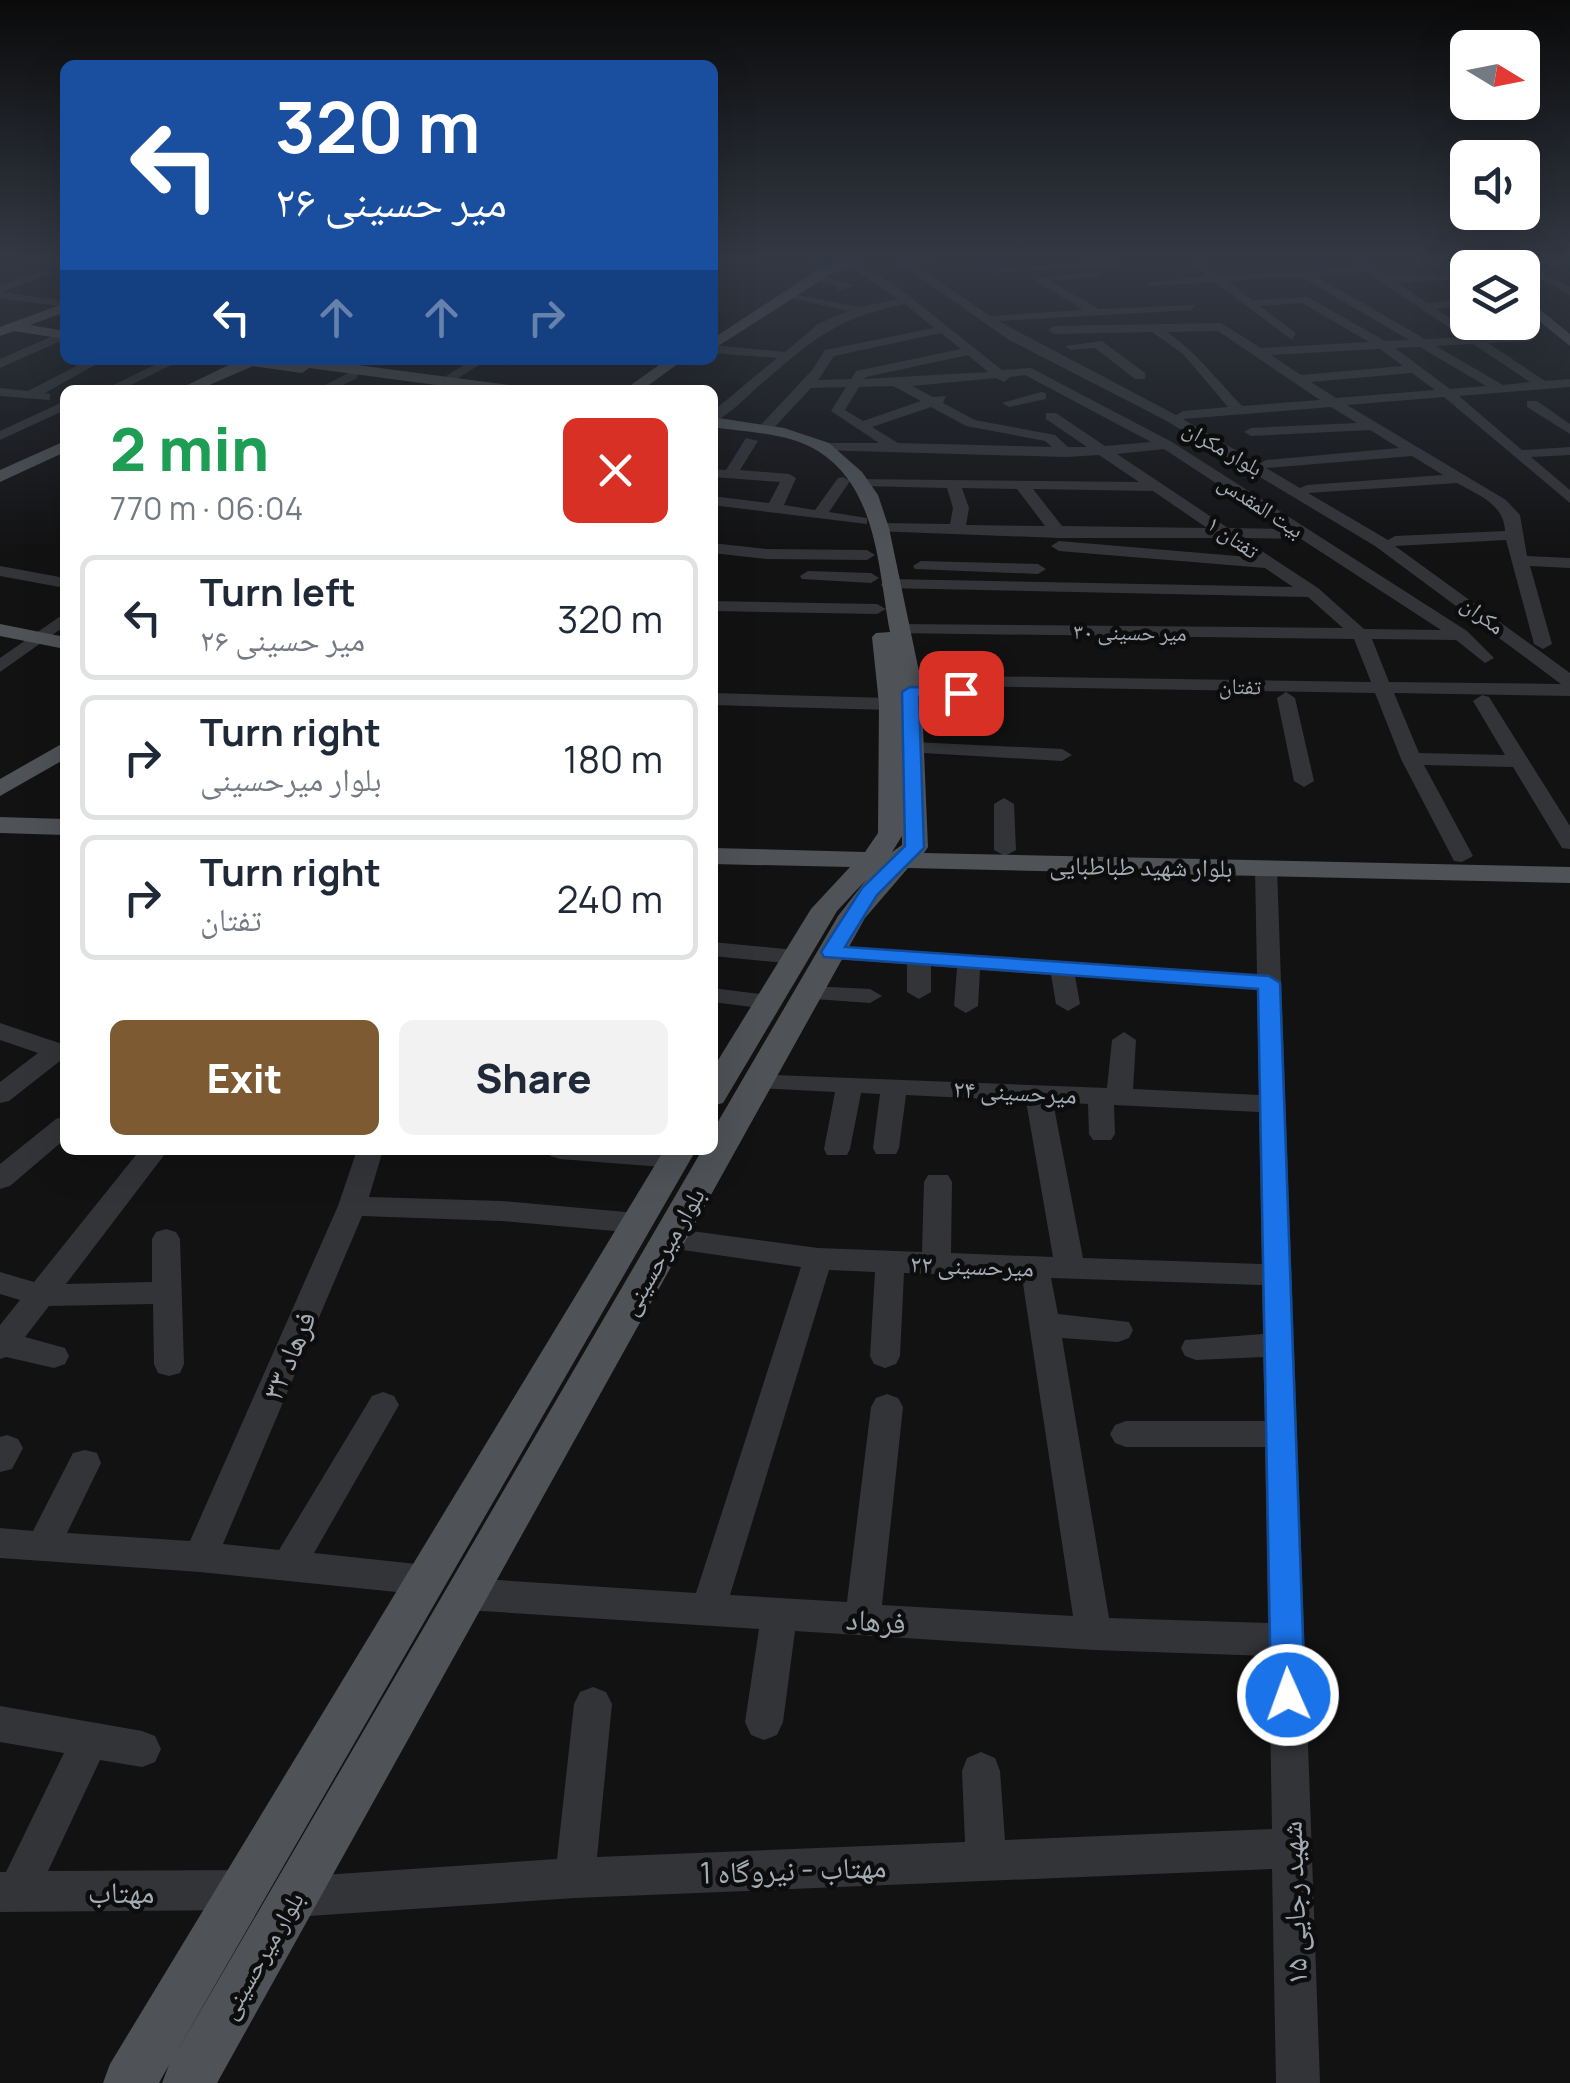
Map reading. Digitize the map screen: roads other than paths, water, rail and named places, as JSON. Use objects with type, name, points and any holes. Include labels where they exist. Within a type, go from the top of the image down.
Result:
[{"type":"main road","points":[[181,385],[225,365]]},
{"type":"main road","points":[[196,385],[239,365]]},
{"type":"main road","points":[[317,365],[473,385]]},
{"type":"main road","points":[[639,385],[669,365]]},
{"type":"main road","points":[[654,385],[684,365]]},
{"type":"main road","points":[[344,367],[436,385]]},
{"type":"main road","name":"بلوار میرحسینی","points":[[718,432],[824,447],[852,482],[871,524],[880,581],[877,609],[889,696],[905,760]]},
{"type":"main road","name":"بلوار میرحسینی","points":[[718,433],[796,444],[852,482]]},
{"type":"main road","points":[[0,469],[60,449]]},
{"type":"main road","points":[[0,477],[60,449]]},
{"type":"main road","name":"بلوار میرحسینی","points":[[727,1081],[812,967],[872,872],[891,833],[905,760],[910,686],[899,630],[867,556],[871,524]]},
{"type":"main road","points":[[0,630],[60,642]]},
{"type":"main road","points":[[0,774],[60,738]]},
{"type":"main road","points":[[0,788],[60,751]]},
{"type":"main road","points":[[0,825],[60,827]]},
{"type":"main road","points":[[0,842],[60,843]]},
{"type":"main road","name":"بلوار شهید طباطبایی","points":[[718,844],[872,872],[1004,850],[1570,858]]},
{"type":"main road","name":"بلوار شهید طباطبایی","points":[[718,856],[766,858],[872,872],[1266,868],[1570,875]]},
{"type":"main road","points":[[766,858],[799,870],[818,883],[872,872]]},
{"type":"main road","name":"بلوار میرحسینی","points":[[727,1081],[769,1002],[812,967]]},
{"type":"main road","name":"بلوار میرحسینی","points":[[653,1230],[678,1155]]},
{"type":"main road","name":"بلوار میرحسینی","points":[[188,2083],[466,1594],[553,1403],[653,1230],[690,1155]]},
{"type":"main road","name":"بلوار میرحسینی","points":[[129,2083],[426,1580],[553,1403]]},
{"type":"street","points":[[779,355],[826,359]]},
{"type":"street","points":[[730,474],[757,435],[828,355]]},
{"type":"street","points":[[893,446],[838,412],[854,383],[864,372],[955,355]]},
{"type":"street","points":[[974,355],[988,375]]},
{"type":"street","name":"بلوار مکران","points":[[1057,355],[1295,484],[1390,541]]},
{"type":"street","name":"بلوار مکران","points":[[1062,355],[1182,415],[1266,464],[1359,529],[1390,541]]},
{"type":"street","points":[[1112,355],[1140,376],[1113,382]]},
{"type":"street","points":[[1190,355],[1239,410]]},
{"type":"street","points":[[1264,355],[1500,503],[1512,515],[1513,535],[1543,644]]},
{"type":"street","points":[[1321,378],[1336,355]]},
{"type":"street","points":[[1396,355],[1570,498]]},
{"type":"street","points":[[1446,355],[1499,388]]},
{"type":"street","points":[[1499,355],[1542,385],[1568,393]]},
{"type":"street","points":[[718,425],[734,398],[786,356]]},
{"type":"street","points":[[29,396],[88,365]]},
{"type":"street","points":[[121,385],[165,365]]},
{"type":"street","points":[[444,381],[472,365]]},
{"type":"street","points":[[1299,380],[1414,369]]},
{"type":"street","name":"بیت المقدس","points":[[988,375],[1027,370],[1167,445],[1461,636],[1485,658]]},
{"type":"street","points":[[805,384],[896,383],[988,375]]},
{"type":"street","points":[[860,426],[932,402],[988,375]]},
{"type":"street","name":"تفتان ۱","points":[[988,375],[1041,396],[1109,452],[1312,592],[1360,635],[1381,694],[1462,856]]},
{"type":"street","points":[[896,383],[970,423],[1050,438],[1066,453]]},
{"type":"street","points":[[1182,415],[1542,385]]},
{"type":"street","points":[[4,395],[60,401]]},
{"type":"street","points":[[994,396],[1016,407],[1041,396]]},
{"type":"street","points":[[718,397],[784,404]]},
{"type":"street","points":[[1532,404],[1570,430]]},
{"type":"street","points":[[0,436],[60,405]]},
{"type":"street","points":[[1250,432],[1374,426]]},
{"type":"street","points":[[824,447],[893,446],[1037,454],[1167,445]]},
{"type":"street","points":[[1266,464],[1414,451]]},
{"type":"street","points":[[1518,454],[1570,451]]},
{"type":"street","points":[[1027,485],[1037,454]]},
{"type":"street","points":[[718,473],[789,478],[774,510]]},
{"type":"street","points":[[1295,484],[1458,478]]},
{"type":"street","points":[[819,516],[852,482],[1159,486]]},
{"type":"street","points":[[953,484],[961,508],[957,531]]},
{"type":"street","points":[[1027,485],[1058,533]]},
{"type":"street","points":[[1062,485],[1079,505]]},
{"type":"street","points":[[1128,486],[1133,510]]},
{"type":"street","points":[[718,501],[928,530],[1304,534],[1359,529]]},
{"type":"street","points":[[1390,541],[1447,527]]},
{"type":"street","points":[[919,575],[928,530]]},
{"type":"street","points":[[1011,532],[1070,549],[1269,563]]},
{"type":"street","points":[[1390,541],[1513,535]]},
{"type":"street","name":"مکران","points":[[1390,541],[1570,682]]},
{"type":"street","name":"مکران","points":[[1390,541],[1570,665]]},
{"type":"street","points":[[721,549],[867,556]]},
{"type":"street","points":[[1523,561],[1563,563],[1570,578]]},
{"type":"street","points":[[0,571],[60,581]]},
{"type":"street","points":[[808,576],[880,581],[919,575],[1038,586],[1159,611],[1312,592]]},
{"type":"street","points":[[718,606],[877,609]]},
{"type":"street","name":"میر حسینی ۳۰","points":[[899,630],[1159,611],[1360,635],[1511,636]]},
{"type":"street","points":[[0,666],[60,622]]},
{"type":"street","points":[[718,684],[889,696]]},
{"type":"street","name":"تفتان","points":[[910,686],[1381,694],[1482,702],[1570,702]]},
{"type":"street","name":"تفتان","points":[[910,686],[1286,698],[1570,690]]},
{"type":"street","points":[[718,699],[889,696]]},
{"type":"street","points":[[1286,698],[1304,781]]},
{"type":"street","points":[[1482,702],[1570,843]]},
{"type":"street","points":[[905,760],[1062,755]]},
{"type":"street","points":[[1411,759],[1519,761]]},
{"type":"street","points":[[1004,804],[1004,850]]},
{"type":"street","name":"شهید رجایی ۱۵","points":[[1266,868],[1298,2083]]},
{"type":"street","points":[[718,950],[812,967],[918,958],[1269,983]]},
{"type":"street","points":[[918,958],[919,992]]},
{"type":"street","points":[[966,1006],[969,962]]},
{"type":"street","points":[[812,967],[870,996]]},
{"type":"street","points":[[1062,969],[1068,1004]]},
{"type":"street","points":[[718,996],[769,1002]]},
{"type":"street","points":[[0,1095],[56,1051],[3,1036]]},
{"type":"street","points":[[1102,1134],[1124,1040]]},
{"type":"street","name":"میرحسینی ۲۴","points":[[727,1081],[1272,1104]]},
{"type":"street","points":[[837,1149],[850,1084]]},
{"type":"street","points":[[886,1148],[894,1086]]},
{"type":"street","points":[[1038,1092],[1070,1268]]},
{"type":"street","points":[[0,1179],[60,1129]]},
{"type":"street","points":[[54,1356],[1,1346],[151,1155]]},
{"type":"street","name":"فرهاد ۳۳","points":[[200,1557],[352,1206],[368,1155]]},
{"type":"street","points":[[936,1264],[938,1182]]},
{"type":"street","name":"میرحسینی ۲۲","points":[[352,1206],[502,1211],[653,1230],[818,1260],[1276,1275]]},
{"type":"street","points":[[166,1238],[170,1364]]},
{"type":"street","points":[[708,1610],[818,1260]]},
{"type":"street","points":[[885,1356],[890,1262]]},
{"type":"street","points":[[1035,1267],[1094,1634]]},
{"type":"street","points":[[0,1283],[40,1295],[167,1293]]},
{"type":"street","points":[[1044,1325],[1118,1330]]},
{"type":"street","points":[[1196,1348],[1278,1346]]},
{"type":"street","points":[[289,1566],[383,1405]]},
{"type":"street","points":[[863,1620],[887,1407]]},
{"type":"street","points":[[1126,1434],[1281,1434]]},
{"type":"street","points":[[42,1546],[86,1463]]},
{"type":"street","points":[[0,1544],[200,1557],[426,1580]]},
{"type":"street","name":"فرهاد","points":[[466,1594],[1094,1634],[1286,1640]]},
{"type":"street","points":[[764,1722],[779,1614]]},
{"type":"street","points":[[574,1878],[593,1704]]},
{"type":"street","points":[[0,1724],[142,1749]]},
{"type":"street","points":[[9,1891],[90,1740]]},
{"type":"street","points":[[981,1771],[986,1861]]},
{"type":"street","name":"مهتاب - نیروگاه 1","points":[[294,1896],[574,1878],[1292,1848]]},
{"type":"street","name":"مهتاب","points":[[9,1891],[243,1890]]}]
